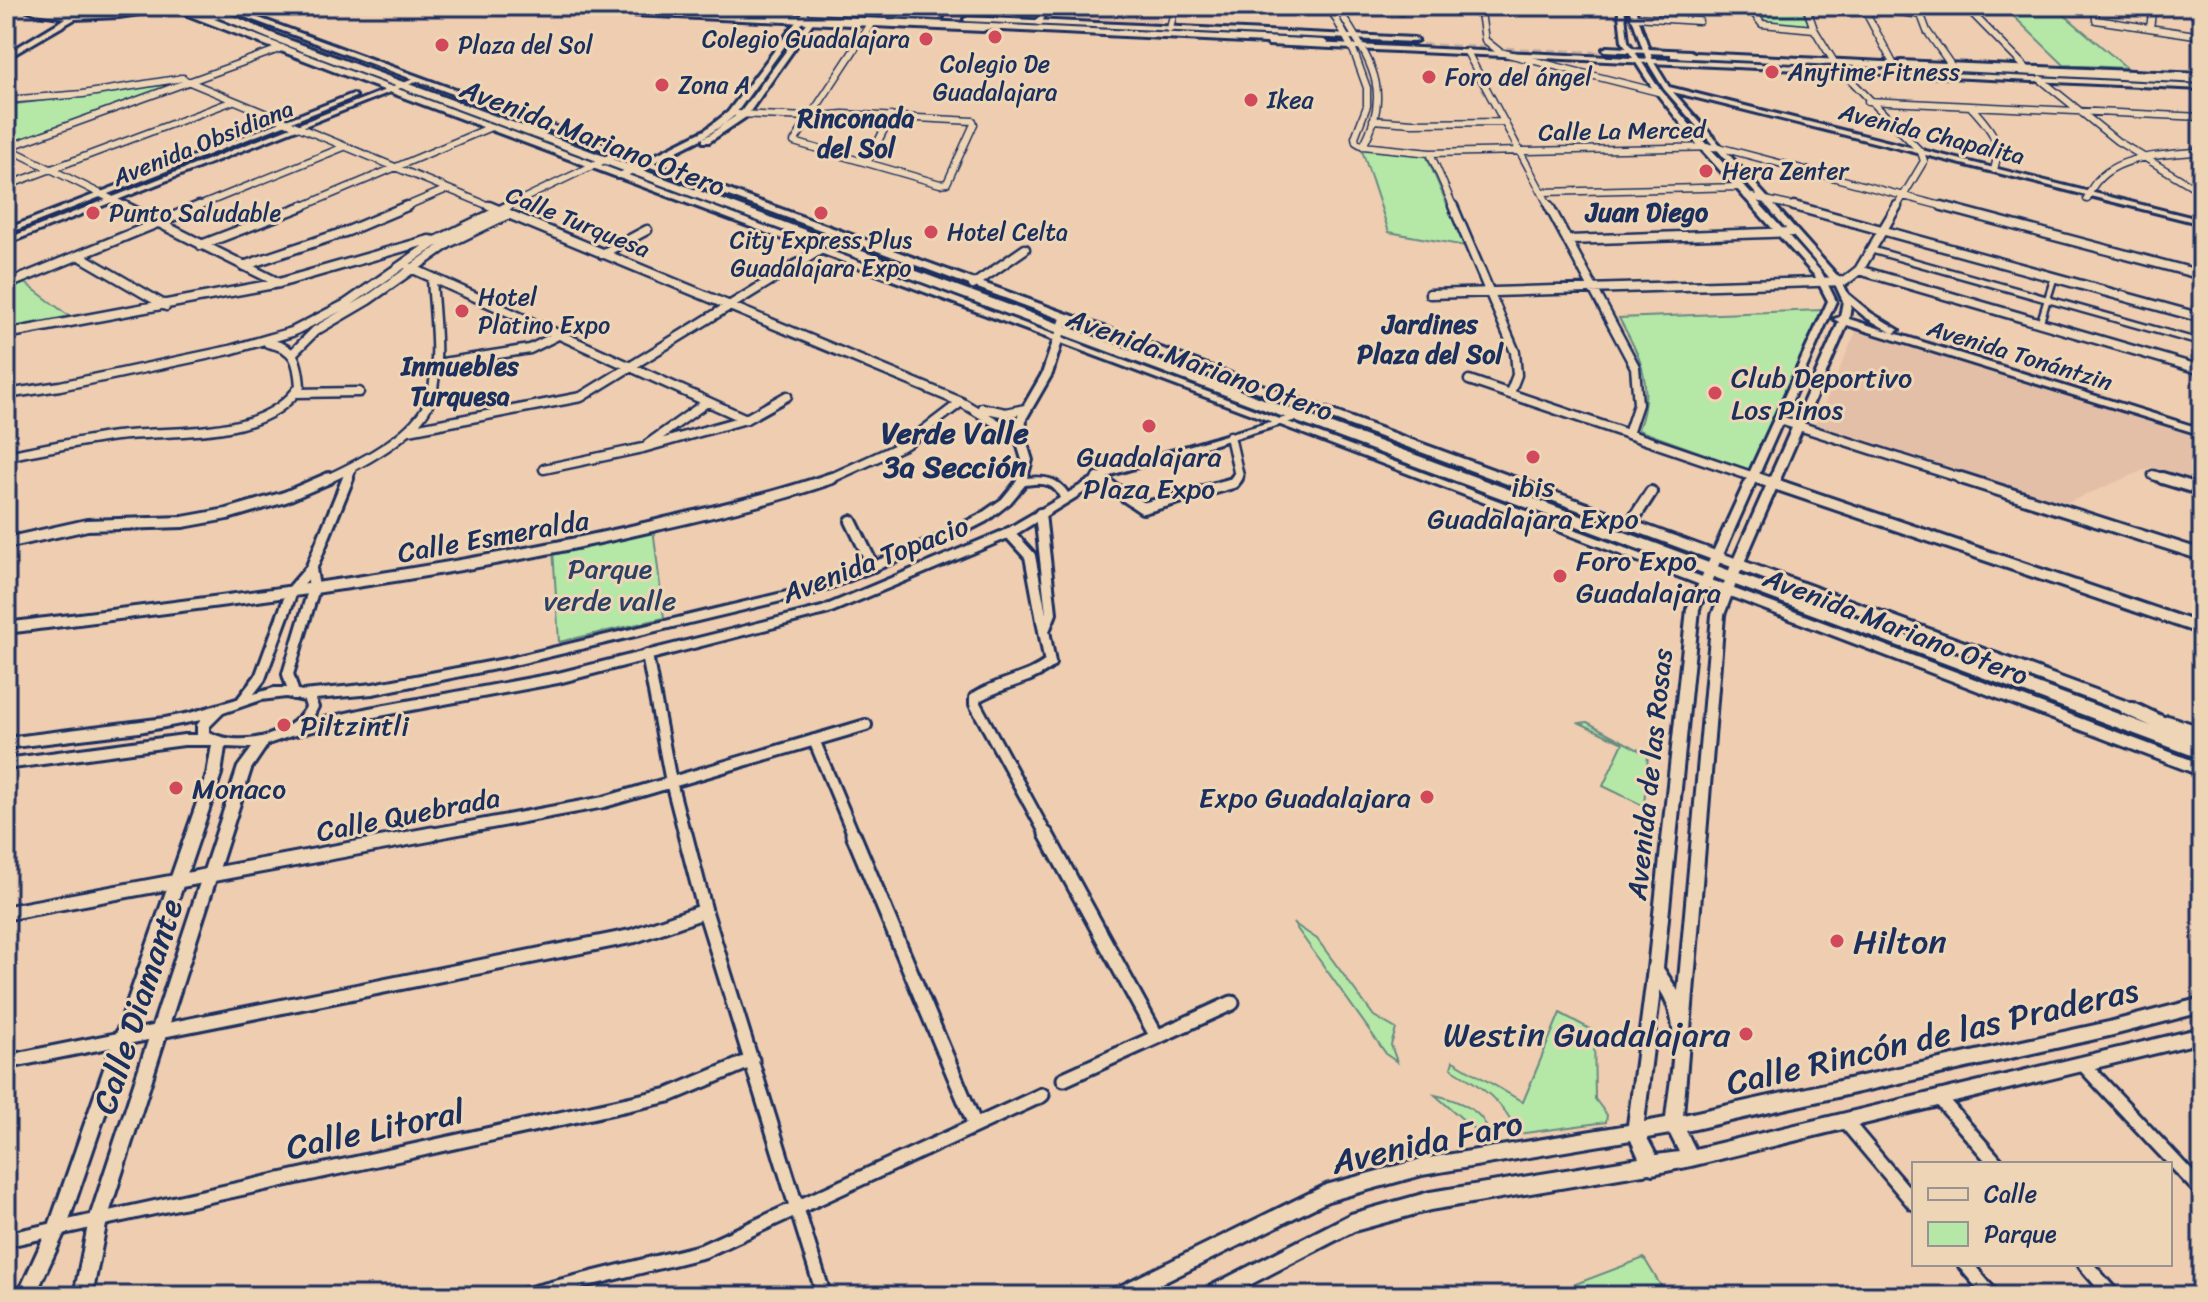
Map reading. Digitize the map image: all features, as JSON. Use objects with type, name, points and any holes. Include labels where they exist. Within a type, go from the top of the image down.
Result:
[{"type":"main road","points":[[21,6],[57,17],[135,13],[180,6],[185,11],[238,32],[280,43]]},
{"type":"main road","name":"Avenida Mariano Otero","points":[[180,6],[272,28],[404,80],[524,135]]},
{"type":"main road","points":[[480,6],[907,21],[1324,41],[1344,36],[1648,51],[1673,57],[1841,70],[2101,76]]},
{"type":"main road","points":[[559,6],[805,17]]},
{"type":"main road","points":[[631,6],[871,24],[907,21],[1039,22],[1170,29],[1324,41],[1350,47],[1650,61],[1673,57],[2026,68],[2057,80],[2200,83]]},
{"type":"main road","points":[[699,6],[794,8],[805,17]]},
{"type":"main road","points":[[907,21],[911,6]]},
{"type":"main road","points":[[907,21],[920,6]]},
{"type":"main road","name":"Avenida Mariano Otero","points":[[212,8],[280,43],[392,85],[491,127],[609,161]]},
{"type":"main road","points":[[6,48],[57,17]]},
{"type":"main road","points":[[6,57],[73,17]]},
{"type":"main road","points":[[252,29],[272,28]]},
{"type":"main road","points":[[1376,38],[1367,43],[1382,48]]},
{"type":"main road","points":[[1605,49],[1620,54],[1610,59]]},
{"type":"main road","points":[[1673,57],[2200,83]]},
{"type":"main road","points":[[1673,57],[2200,83]]},
{"type":"main road","name":"Avenida Mariano Otero","points":[[335,64],[380,85],[416,80],[609,161],[2202,752]]},
{"type":"main road","points":[[2039,74],[2200,83]]},
{"type":"main road","points":[[2057,80],[2081,78]]},
{"type":"main road","name":"Avenida Mariano Otero","points":[[636,171],[660,190],[820,250],[1317,411],[1629,526],[1710,569]]},
{"type":"main road","name":"Avenida Mariano Otero","points":[[636,171],[973,285],[1061,328],[1282,422],[1710,569]]},
{"type":"main road","points":[[660,190],[690,191]]},
{"type":"main road","name":"Avenida Mariano Otero","points":[[1732,577],[2202,733]]},
{"type":"main road","name":"Avenida Mariano Otero","points":[[1732,577],[2202,770]]},
{"type":"main road","points":[[2076,705],[2202,761]]},
{"type":"main road","points":[[2128,708],[2202,742]]},
{"type":"street","points":[[1039,22],[1046,6]]},
{"type":"street","points":[[1170,29],[1175,6]]},
{"type":"street","points":[[1329,6],[1368,89],[1363,119],[1354,138],[1363,146],[1377,120],[1381,91],[1373,69],[1337,6]]},
{"type":"street","points":[[1480,6],[1487,44],[1504,54],[1659,88]]},
{"type":"street","name":"Avenida de las Rosas","points":[[1621,6],[1624,38],[1636,60],[1703,146],[1825,283],[1831,296],[1829,312],[1693,609],[1635,1132]]},
{"type":"street","name":"Avenida de las Rosas","points":[[1631,6],[1659,88],[1673,96],[1839,283],[1846,296],[1845,318],[1718,615],[1684,1039],[1674,1125]]},
{"type":"street","points":[[1748,6],[1762,24],[1814,29]]},
{"type":"street","points":[[1806,6],[1814,29],[1833,60]]},
{"type":"street","points":[[1860,6],[1893,63]]},
{"type":"street","points":[[1860,6],[1921,15],[1927,31],[1951,65]]},
{"type":"street","points":[[1965,6],[2026,68]]},
{"type":"street","points":[[2095,6],[2096,20],[2202,36]]},
{"type":"street","points":[[2150,28],[2153,6]]},
{"type":"street","points":[[636,171],[708,132],[731,114],[805,17]]},
{"type":"street","points":[[636,171],[719,134],[743,115],[805,17]]},
{"type":"street","points":[[1634,17],[1699,21]]},
{"type":"street","points":[[731,114],[808,117],[843,114],[973,121],[945,184],[794,142],[808,117],[871,24]]},
{"type":"street","points":[[6,148],[232,67],[280,43]]},
{"type":"street","points":[[1467,52],[1629,353],[1638,378],[1638,404],[1628,434]]},
{"type":"street","points":[[8,101],[83,94],[232,67]]},
{"type":"street","points":[[1430,294],[1839,283],[1859,270],[1872,250],[1922,155],[1841,70]]},
{"type":"street","points":[[2039,74],[2075,112],[2143,159],[2202,192]]},
{"type":"street","name":"Calle Turquesa","points":[[180,78],[961,402],[1020,437]]},
{"type":"street","points":[[2200,83],[2202,93]]},
{"type":"street","name":"Avenida Obsidiana","points":[[6,232],[380,85]]},
{"type":"street","name":"Avenida Obsidiana","points":[[6,242],[296,127],[392,85]]},
{"type":"street","name":"Avenida Chapalita","points":[[1659,88],[2202,225]]},
{"type":"street","name":"Avenida Chapalita","points":[[1673,96],[1790,122]]},
{"type":"street","points":[[6,186],[233,101]]},
{"type":"street","points":[[1868,101],[2202,117]]},
{"type":"street","points":[[1971,107],[1998,139],[2000,150],[1994,170]]},
{"type":"street","points":[[867,163],[891,116]]},
{"type":"street","points":[[1363,119],[1412,123],[1505,122]]},
{"type":"street","points":[[201,245],[491,127]]},
{"type":"street","name":"Calle La Merced","points":[[1363,146],[1430,153],[1718,147],[2202,275]]},
{"type":"street","points":[[6,285],[344,147]]},
{"type":"street","points":[[6,148],[279,283]]},
{"type":"street","points":[[2087,196],[2097,177],[2105,171],[2143,159],[2202,151]]},
{"type":"street","points":[[1430,153],[1515,352],[1517,375],[1510,393]]},
{"type":"street","name":"Avenida Chapalita","points":[[1922,155],[1994,170],[2087,196]]},
{"type":"street","points":[[6,394],[72,384],[262,342],[292,332],[503,213],[609,161]]},
{"type":"street","points":[[1543,192],[1740,187]]},
{"type":"street","points":[[243,266],[348,231],[447,189]]},
{"type":"street","points":[[1747,196],[1761,197],[2202,318]]},
{"type":"street","points":[[6,334],[279,283],[438,240],[503,213]]},
{"type":"street","points":[[602,254],[647,230]]},
{"type":"street","points":[[1569,240],[1793,232]]},
{"type":"street","points":[[438,240],[449,243]]},
{"type":"street","points":[[293,353],[304,340],[438,240]]},
{"type":"street","points":[[973,285],[1025,249]]},
{"type":"street","points":[[409,430],[575,400],[820,250]]},
{"type":"street","points":[[1872,250],[2202,343]]},
{"type":"street","points":[[80,256],[166,306]]},
{"type":"street","points":[[407,266],[746,419]]},
{"type":"street","points":[[1859,270],[2202,370]]},
{"type":"street","points":[[6,543],[87,525],[183,522],[227,514],[285,497],[352,468],[409,430],[430,400],[436,364],[432,278]]},
{"type":"street","points":[[2040,323],[2054,278]]},
{"type":"street","points":[[1846,296],[1868,315],[1894,330]]},
{"type":"street","name":"Avenida Tonántzin","points":[[1829,312],[2202,432]]},
{"type":"street","name":"Avenida Tonántzin","points":[[1845,318],[1894,330],[2202,424]]},
{"type":"street","points":[[1061,328],[1047,374],[1025,409],[1020,437],[1027,460],[1021,483],[1035,480],[1050,482],[1061,488],[1065,498]]},
{"type":"street","points":[[292,332],[295,337],[304,340]]},
{"type":"street","points":[[436,364],[530,349],[558,335]]},
{"type":"street","points":[[6,456],[128,435],[237,426],[272,414],[295,393],[300,376],[293,353],[281,345],[262,342]]},
{"type":"street","points":[[1469,380],[2202,629]]},
{"type":"street","points":[[295,393],[359,392]]},
{"type":"street","points":[[544,469],[643,448],[746,419],[787,396]]},
{"type":"street","points":[[643,448],[707,402]]},
{"type":"street","name":"Calle Turquesa","points":[[961,402],[1006,413],[1025,409]]},
{"type":"street","name":"Calle Esmeralda","points":[[6,628],[484,564],[622,535],[792,490],[900,448],[961,402]]},
{"type":"street","name":"Avenida Topacio","points":[[214,742],[264,740],[369,713],[513,687],[825,610],[1009,533],[1098,478],[1317,411]]},
{"type":"street","points":[[1780,420],[2202,555]]},
{"type":"street","points":[[1098,478],[1143,508],[1233,483],[1239,476],[1230,436]]},
{"type":"street","points":[[243,700],[260,678],[292,591],[311,569],[352,468]]},
{"type":"street","points":[[2153,475],[2202,490]]},
{"type":"street","name":"Avenida Topacio","points":[[218,710],[243,700],[373,689],[554,653],[819,588],[942,539],[983,518],[1006,501],[1021,483]]},
{"type":"street","points":[[1629,526],[1651,492]]},
{"type":"street","points":[[1040,514],[1051,613],[1045,628]]},
{"type":"street","points":[[851,521],[873,566]]},
{"type":"street","points":[[1009,533],[1030,556],[1039,615],[1045,628],[1048,666],[983,692],[975,698],[975,704],[1157,1037]]},
{"type":"street","points":[[942,539],[941,551],[956,557]]},
{"type":"street","points":[[291,731],[311,714],[312,702],[299,694],[288,674],[314,588],[311,569]]},
{"type":"street","points":[[647,655],[671,782],[705,911],[824,1296]]},
{"type":"street","points":[[6,743],[191,718],[218,710]]},
{"type":"street","name":"Calle Diamante","points":[[26,1296],[57,1229],[214,774],[214,742],[203,734],[203,725],[218,710]]},
{"type":"street","name":"Calle Quebrada","points":[[6,913],[604,802],[866,725]]},
{"type":"street","points":[[6,764],[184,740],[214,742]]},
{"type":"street","name":"Calle Diamante","points":[[83,1296],[98,1220],[245,767],[264,740]]},
{"type":"street","points":[[814,740],[975,1125]]},
{"type":"street","points":[[6,1062],[633,936],[705,911]]},
{"type":"street","points":[[1655,969],[1672,995],[1684,1039]]},
{"type":"street","points":[[1064,1079],[1232,1003]]},
{"type":"street","name":"Calle Rincón de las Praderas","points":[[1674,1125],[2109,1029],[2202,1005]]},
{"type":"street","name":"Calle Rincón de las Praderas","points":[[1691,1158],[2202,1035]]},
{"type":"street","name":"Calle Litoral","points":[[6,1240],[669,1095],[752,1060]]},
{"type":"street","points":[[2083,1064],[2202,1191]]},
{"type":"street","points":[[521,1296],[703,1251],[1042,1095]]},
{"type":"street","points":[[1940,1099],[1995,1162]]},
{"type":"street","points":[[1845,1121],[1912,1201]]},
{"type":"street","points":[[1674,1125],[1691,1158]]},
{"type":"street","name":"Avenida Faro","points":[[1118,1296],[1326,1193],[1422,1167],[1674,1125]]},
{"type":"street","points":[[1635,1132],[1652,1166]]},
{"type":"street","name":"Avenida Faro","points":[[1209,1296],[1351,1223],[1430,1201],[1691,1158]]},
{"type":"street","points":[[1967,1266],[1992,1296]]},
{"type":"street","points":[[2087,1266],[2113,1296]]},
{"type":"shaded area","points":[[1053,6],[1161,8],[1161,24],[1049,18]]},
{"type":"shaded area","points":[[1857,329],[2202,437],[2202,482],[2151,467],[2064,504],[1816,424]]},
{"type":"green space","points":[[2003,6],[2039,6],[2062,13],[2127,68],[2064,65]]},
{"type":"green space","points":[[1757,7],[1803,11],[1810,27],[1767,25]]},
{"type":"green space","points":[[179,83],[12,142],[6,141],[6,108],[16,104]]},
{"type":"green space","points":[[1361,147],[1426,155],[1465,246],[1389,232]]},
{"type":"green space","points":[[24,282],[69,316],[54,324],[6,331],[6,289]]},
{"type":"green space","name":"Club Deportivo Los Pinos","points":[[1822,310],[1749,470],[1638,430],[1645,399],[1643,372],[1619,318]]},
{"type":"green space","name":"Parque verde valle","points":[[653,528],[664,618],[559,642],[553,549]]},
{"type":"green space","points":[[1587,722],[1648,755],[1644,806],[1603,786],[1623,743],[1580,723]]},
{"type":"green space","points":[[1293,923],[1317,939],[1374,1016],[1396,1029],[1391,1045],[1397,1062],[1387,1055]]},
{"type":"green space","points":[[1560,1013],[1594,1031],[1595,1099],[1607,1115],[1606,1122],[1518,1134],[1499,1104],[1451,1068],[1453,1061],[1523,1102]]},
{"type":"green space","points":[[1435,1095],[1470,1108],[1483,1120],[1487,1137],[1483,1137]]},
{"type":"green space","points":[[1644,1258],[1667,1296],[1544,1296]]},
{"type":"tunnel","points":[[1324,43],[1676,59]]},
{"type":"place","name":"Colegio De Guadalajara","points":[[995,37]]},
{"type":"place","name":"Colegio Guadalajara","points":[[926,39]]},
{"type":"place","name":"Plaza del Sol","points":[[442,45]]},
{"type":"place","name":"Anytime Fitness","points":[[1772,72]]},
{"type":"place","name":"Foro del ángel","points":[[1429,77]]},
{"type":"place","name":"Zona A","points":[[662,85]]},
{"type":"place","name":"Ikea","points":[[1251,100]]},
{"type":"place","name":"Hera Zenter","points":[[1706,171]]},
{"type":"place","name":"Punto Saludable","points":[[93,213]]},
{"type":"place","name":"City Express Plus Guadalajara Expo","points":[[821,213]]},
{"type":"place","name":"Hotel Celta","points":[[931,232]]},
{"type":"place","name":"Hotel Platino Expo","points":[[462,311]]},
{"type":"place","name":"Club Deportivo Los Pinos","points":[[1715,393]]},
{"type":"place","name":"Guadalajara Plaza Expo","points":[[1149,426]]},
{"type":"place","name":"ibis Guadalajara Expo","points":[[1533,457]]},
{"type":"place","name":"Foro Expo Guadalajara","points":[[1560,576]]},
{"type":"place","name":"Piltzintli","points":[[284,725]]},
{"type":"place","name":"Monaco","points":[[176,788]]},
{"type":"place","name":"Expo Guadalajara","points":[[1427,797]]},
{"type":"place","name":"Hilton","points":[[1837,941]]},
{"type":"place","name":"Westin Guadalajara","points":[[1746,1034]]},
{"type":"district","name":"Rinconada del Sol","points":[[856,133]]},
{"type":"district","name":"Juan Diego","points":[[1647,212]]},
{"type":"district","name":"Jardines Plaza del Sol","points":[[1430,339]]},
{"type":"district","name":"Inmuebles Turquesa","points":[[460,381]]},
{"type":"district","name":"Verde Valle 3a Sección","points":[[955,450]]}]
